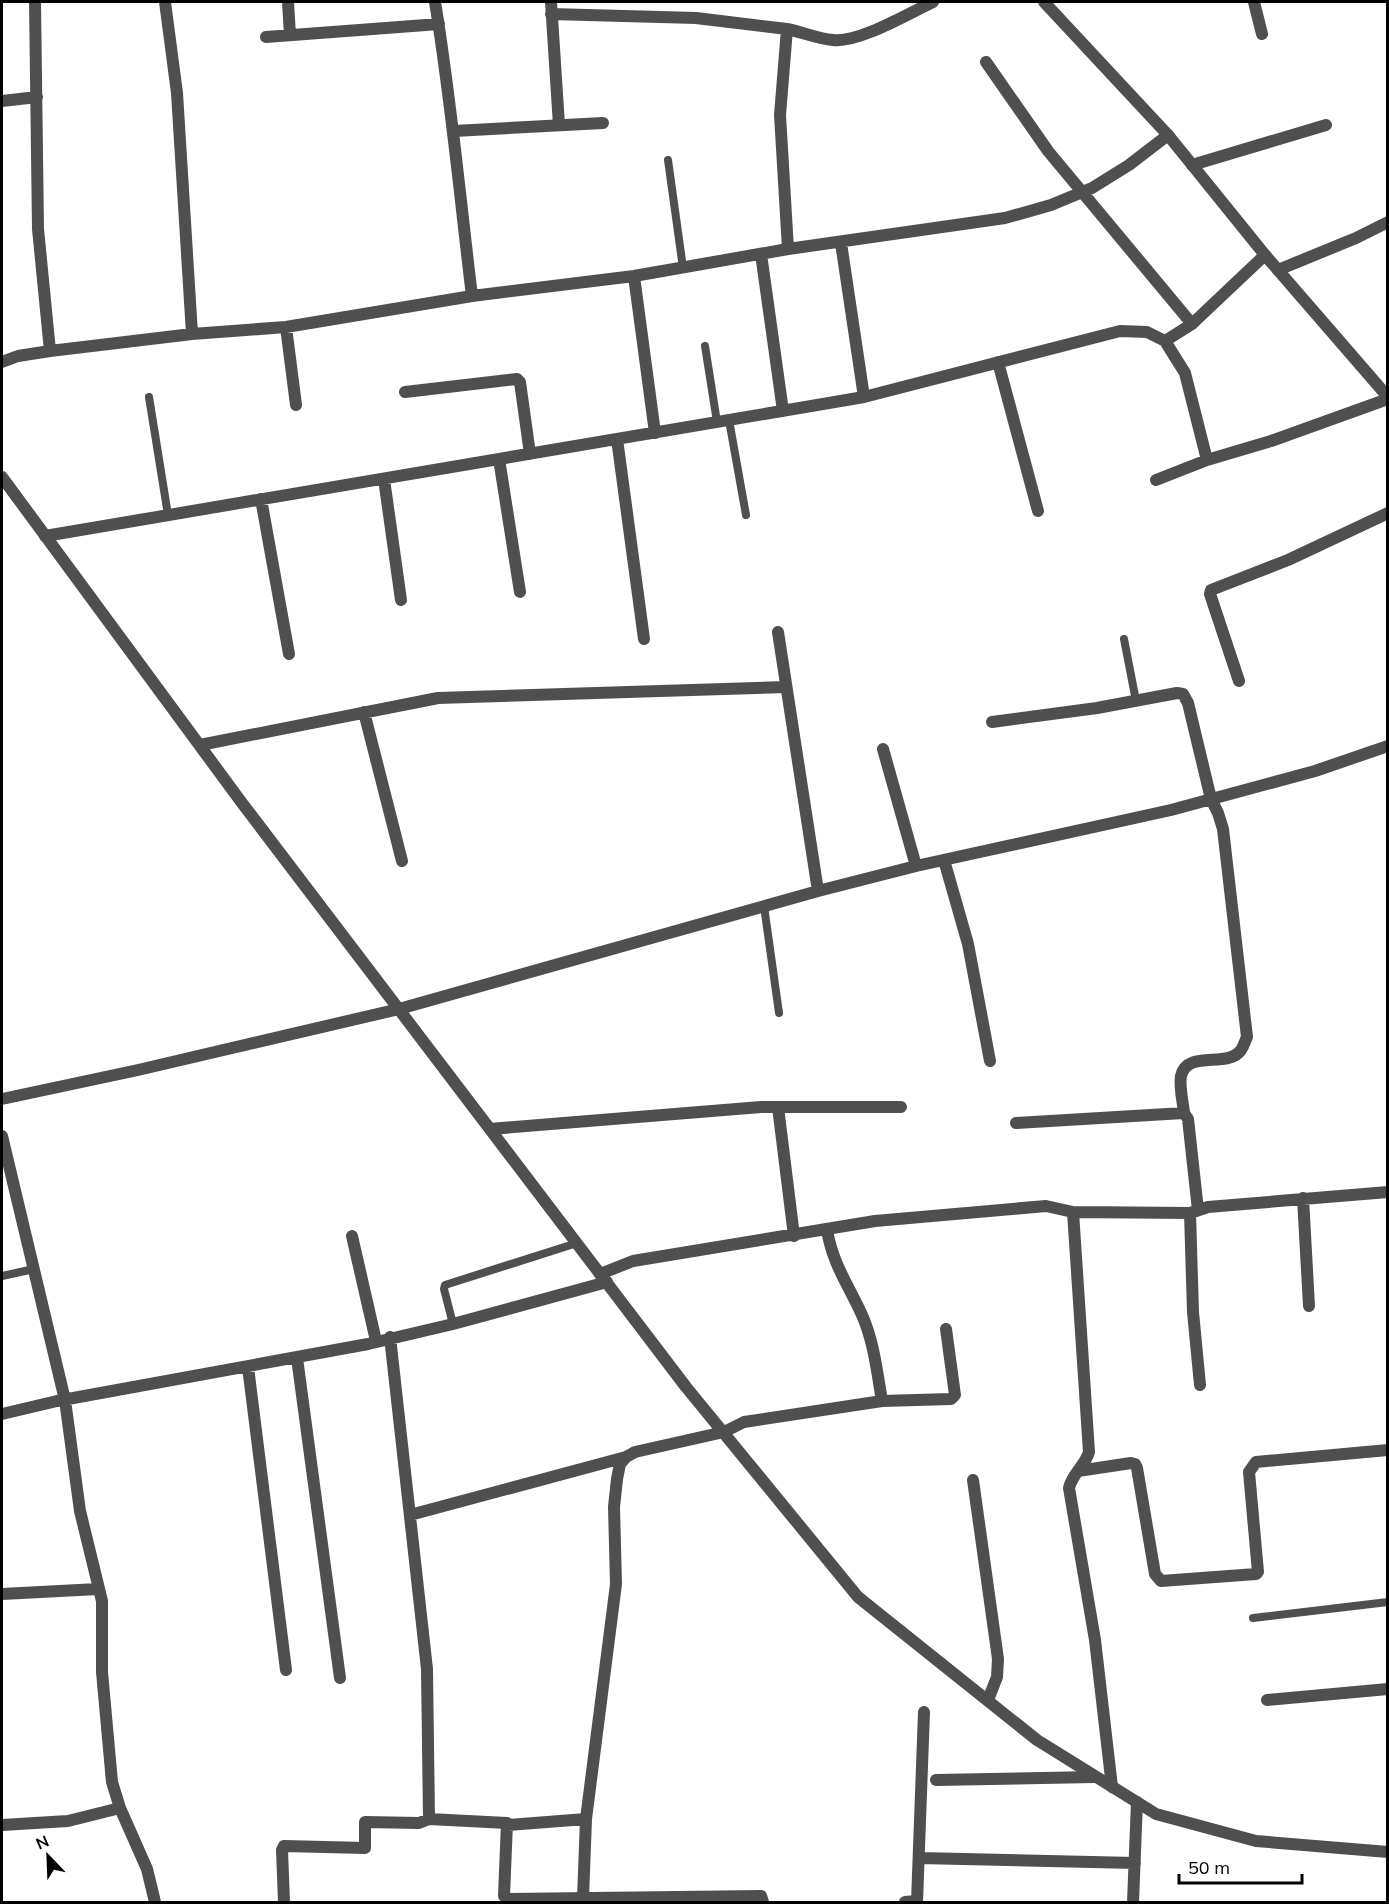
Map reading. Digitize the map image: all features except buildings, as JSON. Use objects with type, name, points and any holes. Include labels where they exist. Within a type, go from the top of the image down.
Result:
[{"type":"street","points":[[35,2],[38,229],[50,351]]},
{"type":"street","points":[[165,2],[177,93],[192,334]]},
{"type":"street","points":[[288,2],[290,35]]},
{"type":"street","points":[[435,2],[454,131],[457,179],[472,296]]},
{"type":"street","points":[[559,125],[551,8],[696,18],[787,28],[832,40],[842,40],[857,37],[933,2]]},
{"type":"street","points":[[1044,2],[1168,135],[1264,255],[1388,398],[1272,441],[1207,460],[1156,480]]},
{"type":"street","points":[[1254,2],[1262,34]]},
{"type":"street","points":[[266,37],[439,24]]},
{"type":"street","points":[[787,28],[780,115],[788,249]]},
{"type":"street","points":[[986,62],[1048,151],[1192,324]]},
{"type":"street","points":[[2,100],[37,97]]},
{"type":"street","points":[[454,131],[603,123]]},
{"type":"street","points":[[1192,165],[1326,125]]},
{"type":"street","points":[[2,362],[18,356],[50,351],[192,334],[286,327],[472,296],[634,276],[788,249],[1005,218],[1050,206],[1082,192],[1129,165],[1168,135]]},
{"type":"street","points":[[1278,270],[1356,238],[1388,222]]},
{"type":"street","points":[[841,243],[864,397]]},
{"type":"street","points":[[761,254],[783,411]]},
{"type":"street","points":[[1165,341],[1192,324],[1264,255]]},
{"type":"street","points":[[634,276],[655,433]]},
{"type":"street","points":[[286,327],[296,405]]},
{"type":"street","points":[[45,536],[864,397],[1120,330],[1147,333],[1165,341],[1185,373],[1207,460]]},
{"type":"street","points":[[998,362],[1038,511]]},
{"type":"street","points":[[405,392],[516,379],[520,382],[530,454]]},
{"type":"street","points":[[617,440],[644,639]]},
{"type":"street","points":[[498,459],[520,592]]},
{"type":"street","points":[[2,477],[200,745],[576,1243],[686,1387],[858,1598],[1037,1740],[1156,1814],[1256,1841],[1388,1852]]},
{"type":"street","points":[[384,479],[401,600]]},
{"type":"street","points":[[261,499],[289,654]]},
{"type":"street","points":[[1239,681],[1210,594],[1211,590],[1288,560],[1388,513]]},
{"type":"street","points":[[778,632],[818,891]]},
{"type":"street","points":[[200,745],[438,698],[786,687]]},
{"type":"street","points":[[992,722],[1096,708],[1177,693],[1183,694],[1188,703],[1211,799],[1223,829],[1247,1037],[1241,1051],[1230,1058],[1198,1061],[1184,1068],[1181,1077],[1184,1113],[1188,1119],[1194,1211],[1193,1312],[1200,1385]]},
{"type":"street","points":[[364,712],[402,861]]},
{"type":"street","points":[[2,1099],[399,1009],[818,891],[916,866],[1211,799],[1315,771],[1388,746]]},
{"type":"street","points":[[883,748],[916,866]]},
{"type":"street","points":[[944,860],[968,944],[990,1061]]},
{"type":"street","points":[[490,1129],[778,1107],[901,1107]]},
{"type":"street","points":[[778,1107],[794,1236]]},
{"type":"street","points":[[1016,1123],[1184,1113]]},
{"type":"street","points":[[2,1136],[65,1400],[80,1511],[102,1601],[102,1672],[112,1782],[120,1808],[147,1869],[155,1902]]},
{"type":"street","points":[[2,1414],[65,1400],[297,1358],[453,1324],[604,1278],[633,1261],[875,1221],[1046,1206],[1073,1212],[1194,1211],[1208,1207],[1388,1192]]},
{"type":"street","points":[[1303,1198],[1310,1306]]},
{"type":"street","points":[[1073,1212],[1089,1452],[1086,1461],[1070,1482],[1069,1488],[1095,1640],[1112,1787]]},
{"type":"street","points":[[827,1230],[830,1250],[837,1269],[862,1315],[869,1336],[882,1401]]},
{"type":"street","points":[[352,1236],[376,1341]]},
{"type":"street","points":[[410,1515],[626,1457],[635,1452],[724,1432],[744,1422],[882,1401],[951,1399],[956,1395],[946,1329]]},
{"type":"street","points":[[390,1337],[427,1669],[429,1819]]},
{"type":"street","points":[[297,1358],[340,1678]]},
{"type":"street","points":[[248,1367],[286,1670]]},
{"type":"street","points":[[1078,1471],[1135,1464],[1155,1574],[1161,1581],[1256,1574],[1258,1572],[1249,1473],[1256,1462],[1388,1450]]},
{"type":"street","points":[[583,1898],[586,1819],[616,1584],[614,1507],[620,1464],[626,1457]]},
{"type":"street","points":[[974,1480],[998,1659],[997,1677],[988,1700]]},
{"type":"street","points":[[2,1594],[98,1589]]},
{"type":"street","points":[[1267,1700],[1388,1689]]},
{"type":"street","points":[[913,1902],[919,1858],[924,1712]]},
{"type":"street","points":[[936,1780],[1095,1777]]},
{"type":"street","points":[[1134,1902],[1137,1802]]},
{"type":"street","points":[[2,1825],[68,1821],[120,1808]]},
{"type":"street","points":[[284,1902],[282,1850],[284,1846],[365,1848],[365,1822],[419,1824],[429,1819],[505,1822],[508,1825],[586,1819]]},
{"type":"street","points":[[508,1825],[504,1896],[506,1898],[760,1896],[763,1902]]},
{"type":"street","points":[[919,1858],[1135,1863]]},
{"type":"lane","points":[[668,160],[683,268]]},
{"type":"lane","points":[[705,346],[746,515]]},
{"type":"lane","points":[[149,397],[168,515]]},
{"type":"lane","points":[[1124,639],[1136,701]]},
{"type":"lane","points":[[764,906],[779,1013]]},
{"type":"lane","points":[[453,1324],[444,1288],[446,1285],[576,1243]]},
{"type":"lane","points":[[2,1276],[34,1269]]},
{"type":"lane","points":[[1252,1618],[1388,1602]]}]
